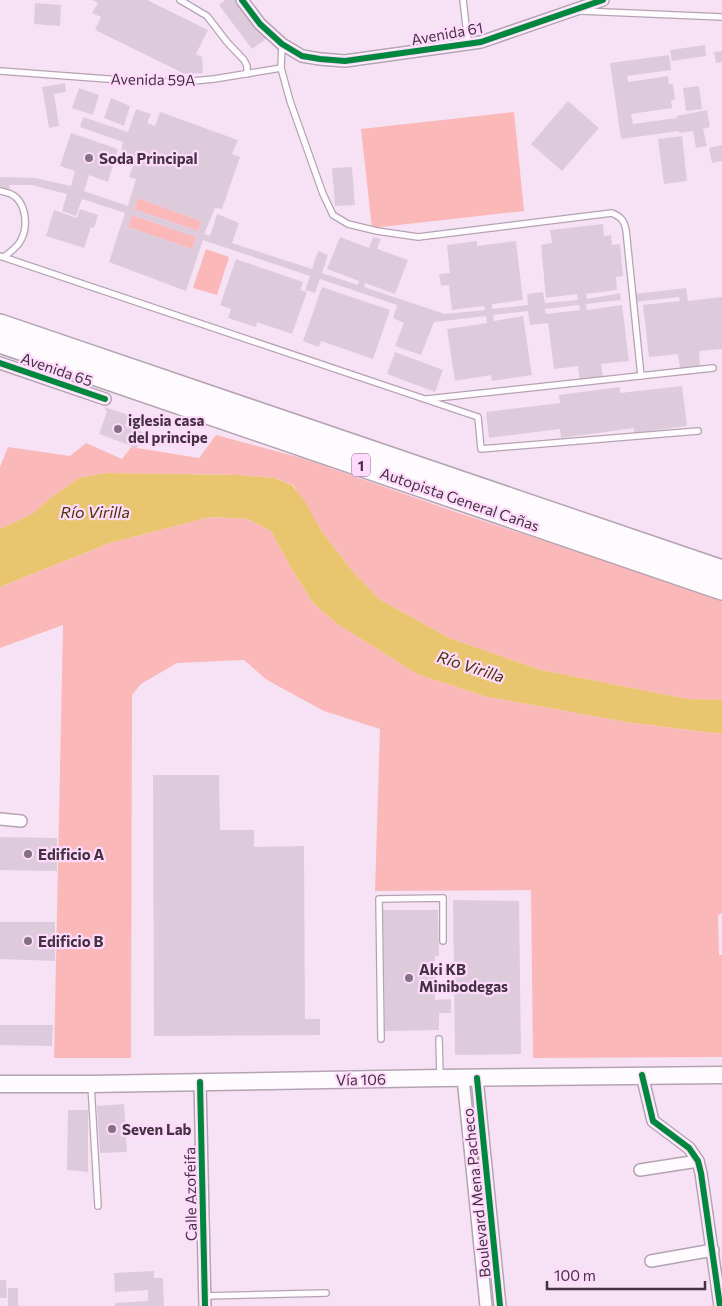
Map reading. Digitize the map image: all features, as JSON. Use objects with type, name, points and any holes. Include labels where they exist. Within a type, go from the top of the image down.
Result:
[{"type":"highway","name":"Autopista General Cañas","points":[[0,325],[722,571]]},
{"type":"highway","name":"Autopista General Cañas","points":[[0,342],[722,589]]},
{"type":"main road","name":"Vía 106","points":[[0,1084],[722,1075]]},
{"type":"street","name":"Avenida 61","points":[[242,0],[260,24],[282,44],[302,56],[345,61],[481,42],[603,0]]},
{"type":"street","name":"Avenida 65","points":[[0,363],[106,399]]},
{"type":"street","points":[[0,819],[21,821]]},
{"type":"street","points":[[642,1076],[653,1121],[688,1148],[698,1161],[720,1306]]},
{"type":"street","name":"Boulevard Mena Pacheco","points":[[470,1078],[489,1194],[500,1305]]},
{"type":"street","name":"Boulevard Mena Pacheco","points":[[470,1078],[475,1196],[486,1305]]},
{"type":"street","name":"Calle Azofeifa","points":[[200,1082],[205,1301]]},
{"type":"street","points":[[640,1170],[698,1161]]},
{"type":"street","points":[[475,1196],[489,1194]]},
{"type":"street","points":[[651,1261],[713,1250]]},
{"type":"street","points":[[486,1305],[500,1305]]},
{"type":"lane","points":[[180,0],[207,16],[244,60],[247,66],[247,74]]},
{"type":"lane","points":[[462,0],[468,44]]},
{"type":"lane","points":[[571,11],[722,17]]},
{"type":"lane","points":[[282,44],[281,68],[290,101],[323,194],[333,215],[348,224],[377,231],[418,237],[612,213],[620,216],[624,221],[626,230],[641,376]]},
{"type":"lane","name":"Avenida 59A","points":[[0,71],[121,80],[182,82],[214,79],[281,68]]},
{"type":"lane","points":[[0,192],[12,195],[20,202],[25,217],[25,231],[20,242],[2,256]]},
{"type":"lane","points":[[2,256],[425,400],[478,416],[481,449],[698,431]]},
{"type":"lane","points":[[425,400],[713,368]]},
{"type":"lane","points":[[381,1039],[380,899],[443,898],[443,941]]},
{"type":"lane","points":[[439,1039],[440,1078]]},
{"type":"lane","points":[[91,1084],[98,1206]]},
{"type":"lane","points":[[205,1301],[326,1293]]},
{"type":"shaded area","points":[[514,112],[524,211],[372,228],[361,129]]},
{"type":"shaded area","points":[[138,198],[201,221],[198,231],[134,209]]},
{"type":"shaded area","points":[[132,215],[196,237],[192,249],[128,227]]},
{"type":"shaded area","points":[[206,249],[229,257],[217,295],[193,288]]},
{"type":"shaded area","points":[[216,435],[302,458],[453,511],[722,599],[722,700],[688,699],[541,670],[449,638],[379,599],[354,573],[333,546],[293,485],[274,478],[239,475],[106,473],[79,478],[32,514],[0,529],[0,467],[8,447],[70,456],[86,443],[122,459],[132,446],[199,458]]},
{"type":"shaded area","points":[[210,517],[248,519],[271,531],[313,603],[336,623],[417,674],[484,696],[626,722],[722,734],[722,913],[718,915],[719,955],[722,955],[722,1057],[533,1058],[531,890],[375,891],[380,729],[324,711],[267,680],[244,660],[177,663],[141,684],[132,695],[131,1058],[54,1058],[63,625],[0,648],[0,587],[110,543]]},
{"type":"water","name":"Río Virilla","points":[[106,473],[239,475],[274,478],[292,485],[306,503],[319,527],[333,546],[354,573],[379,599],[449,638],[541,670],[688,699],[722,700],[722,734],[626,722],[484,696],[417,674],[336,623],[313,603],[271,531],[248,519],[210,517],[110,543],[0,587],[0,529],[32,514],[79,478]]},
{"type":"building","points":[[92,0],[147,0],[208,30],[196,54],[202,57],[203,73],[185,74],[95,30],[101,17],[92,13],[98,3]]},
{"type":"building","points":[[225,0],[236,0],[266,39],[252,49],[219,5]]},
{"type":"building","points":[[35,3],[61,5],[60,26],[34,24]]},
{"type":"building","points":[[705,45],[706,56],[672,61],[670,50]]},
{"type":"building","points":[[722,51],[722,62],[716,63],[714,52]]},
{"type":"building","points":[[669,55],[671,70],[627,76],[628,82],[668,76],[669,84],[673,84],[675,100],[671,100],[672,108],[631,114],[633,124],[677,118],[676,116],[707,110],[710,127],[703,129],[707,146],[696,148],[693,131],[679,133],[679,131],[621,139],[610,63]]},
{"type":"building","points":[[65,83],[66,92],[54,94],[59,126],[49,128],[42,87]]},
{"type":"building","points":[[699,86],[702,109],[686,111],[683,88]]},
{"type":"building","points":[[79,88],[99,95],[93,115],[72,108]]},
{"type":"building","points":[[111,98],[130,106],[124,126],[104,118]]},
{"type":"building","points":[[568,101],[599,128],[562,171],[531,144]]},
{"type":"building","points":[[136,109],[151,114],[147,123],[155,126],[160,112],[238,140],[232,154],[240,157],[222,209],[215,208],[204,234],[210,236],[217,214],[239,223],[232,243],[312,269],[318,251],[328,255],[322,273],[358,285],[359,281],[327,269],[340,237],[369,248],[373,237],[381,239],[377,249],[408,260],[395,294],[365,283],[364,287],[445,314],[485,310],[484,306],[452,310],[449,285],[441,286],[439,274],[450,273],[447,245],[477,241],[477,246],[516,241],[523,300],[492,304],[492,309],[528,305],[527,294],[543,292],[545,303],[578,300],[577,294],[546,298],[541,245],[552,243],[550,230],[603,224],[604,236],[611,235],[612,245],[620,244],[623,276],[616,277],[617,290],[586,294],[587,299],[620,293],[621,300],[586,304],[587,310],[622,305],[629,361],[601,364],[603,378],[580,381],[578,366],[554,369],[548,323],[530,325],[528,311],[493,315],[494,321],[523,316],[532,375],[492,381],[491,375],[455,381],[447,329],[487,323],[486,316],[434,322],[421,355],[395,346],[404,323],[393,318],[397,305],[320,279],[315,293],[305,290],[310,276],[203,240],[186,291],[109,262],[125,213],[82,199],[76,216],[62,211],[67,194],[31,185],[9,185],[10,189],[0,188],[0,177],[36,178],[71,186],[75,171],[60,166],[71,133],[118,149],[108,182],[89,175],[84,191],[128,206],[136,179],[129,177],[133,165],[119,160],[123,142],[80,127],[83,117],[128,132]],"holes":[[[138,198],[201,221],[198,231],[134,209]],[[132,215],[196,237],[192,249],[128,227]],[[579,305],[580,310],[546,314],[545,309]]]},
{"type":"building","points":[[682,136],[687,181],[664,184],[658,139]]},
{"type":"building","points":[[722,145],[722,161],[712,163],[709,148]]},
{"type":"building","points":[[352,167],[355,205],[335,206],[332,168]]},
{"type":"building","points":[[80,209],[98,215],[94,228],[91,227],[84,248],[46,236],[54,210],[77,218]]},
{"type":"building","points":[[236,259],[303,282],[300,290],[307,292],[292,334],[257,322],[256,327],[228,318],[231,309],[220,305]]},
{"type":"building","points":[[322,287],[390,310],[373,359],[321,341],[319,347],[303,341]]},
{"type":"building","points":[[686,288],[688,301],[722,297],[722,349],[699,351],[700,366],[680,368],[678,354],[649,357],[643,305],[680,301],[679,297],[635,302],[634,294]]},
{"type":"building","points":[[395,352],[443,370],[435,392],[387,374]]},
{"type":"building","points":[[682,386],[687,426],[634,433],[634,428],[561,438],[560,429],[489,438],[486,412],[560,403],[559,395],[620,387],[620,393]]},
{"type":"building","name":"iglesia casa del principe","points":[[104,407],[129,415],[125,426],[143,432],[137,448],[99,434],[107,412]]},
{"type":"building","points":[[153,775],[219,775],[220,830],[254,830],[254,847],[304,846],[305,1019],[320,1019],[320,1035],[154,1036]]},
{"type":"building","name":"Edificio A","points":[[0,837],[57,838],[57,871],[0,870]]},
{"type":"building","points":[[453,900],[519,901],[521,1054],[455,1055]]},
{"type":"building","name":"Aki KB Minibodegas","points":[[383,910],[438,910],[439,956],[435,956],[435,1000],[451,999],[451,1013],[439,1013],[439,1030],[385,1031]]},
{"type":"building","name":"Edificio B","points":[[0,922],[55,922],[55,961],[0,959]]},
{"type":"building","points":[[0,1025],[53,1025],[52,1046],[0,1045]]},
{"type":"building","name":"Seven Lab","points":[[124,1104],[127,1152],[100,1153],[97,1106]]},
{"type":"building","points":[[68,1110],[88,1110],[88,1172],[67,1170]]},
{"type":"building","points":[[154,1271],[154,1278],[163,1278],[164,1306],[115,1306],[115,1303],[148,1301],[148,1290],[115,1292],[114,1273]]},
{"type":"building","points":[[0,1280],[6,1280],[7,1298],[0,1298]]},
{"type":"building","points":[[8,1288],[18,1288],[18,1306],[8,1306]]},
{"type":"cycle path","points":[[242,0],[260,24],[282,44],[302,56],[345,61],[481,42],[603,0]]},
{"type":"cycle path","points":[[0,363],[105,399]]},
{"type":"cycle path","points":[[642,1075],[653,1121],[689,1148],[698,1161],[720,1306]]},
{"type":"cycle path","points":[[477,1078],[500,1306]]},
{"type":"cycle path","points":[[200,1082],[205,1306]]},
{"type":"place","name":"Soda Principal","points":[[89,158]]},
{"type":"place","name":"iglesia casa del principe","points":[[118,429]]},
{"type":"place","name":"Edificio A","points":[[28,854]]},
{"type":"place","name":"Edificio B","points":[[28,941]]},
{"type":"place","name":"Aki KB Minibodegas","points":[[409,978]]},
{"type":"place","name":"Seven Lab","points":[[112,1129]]}]
